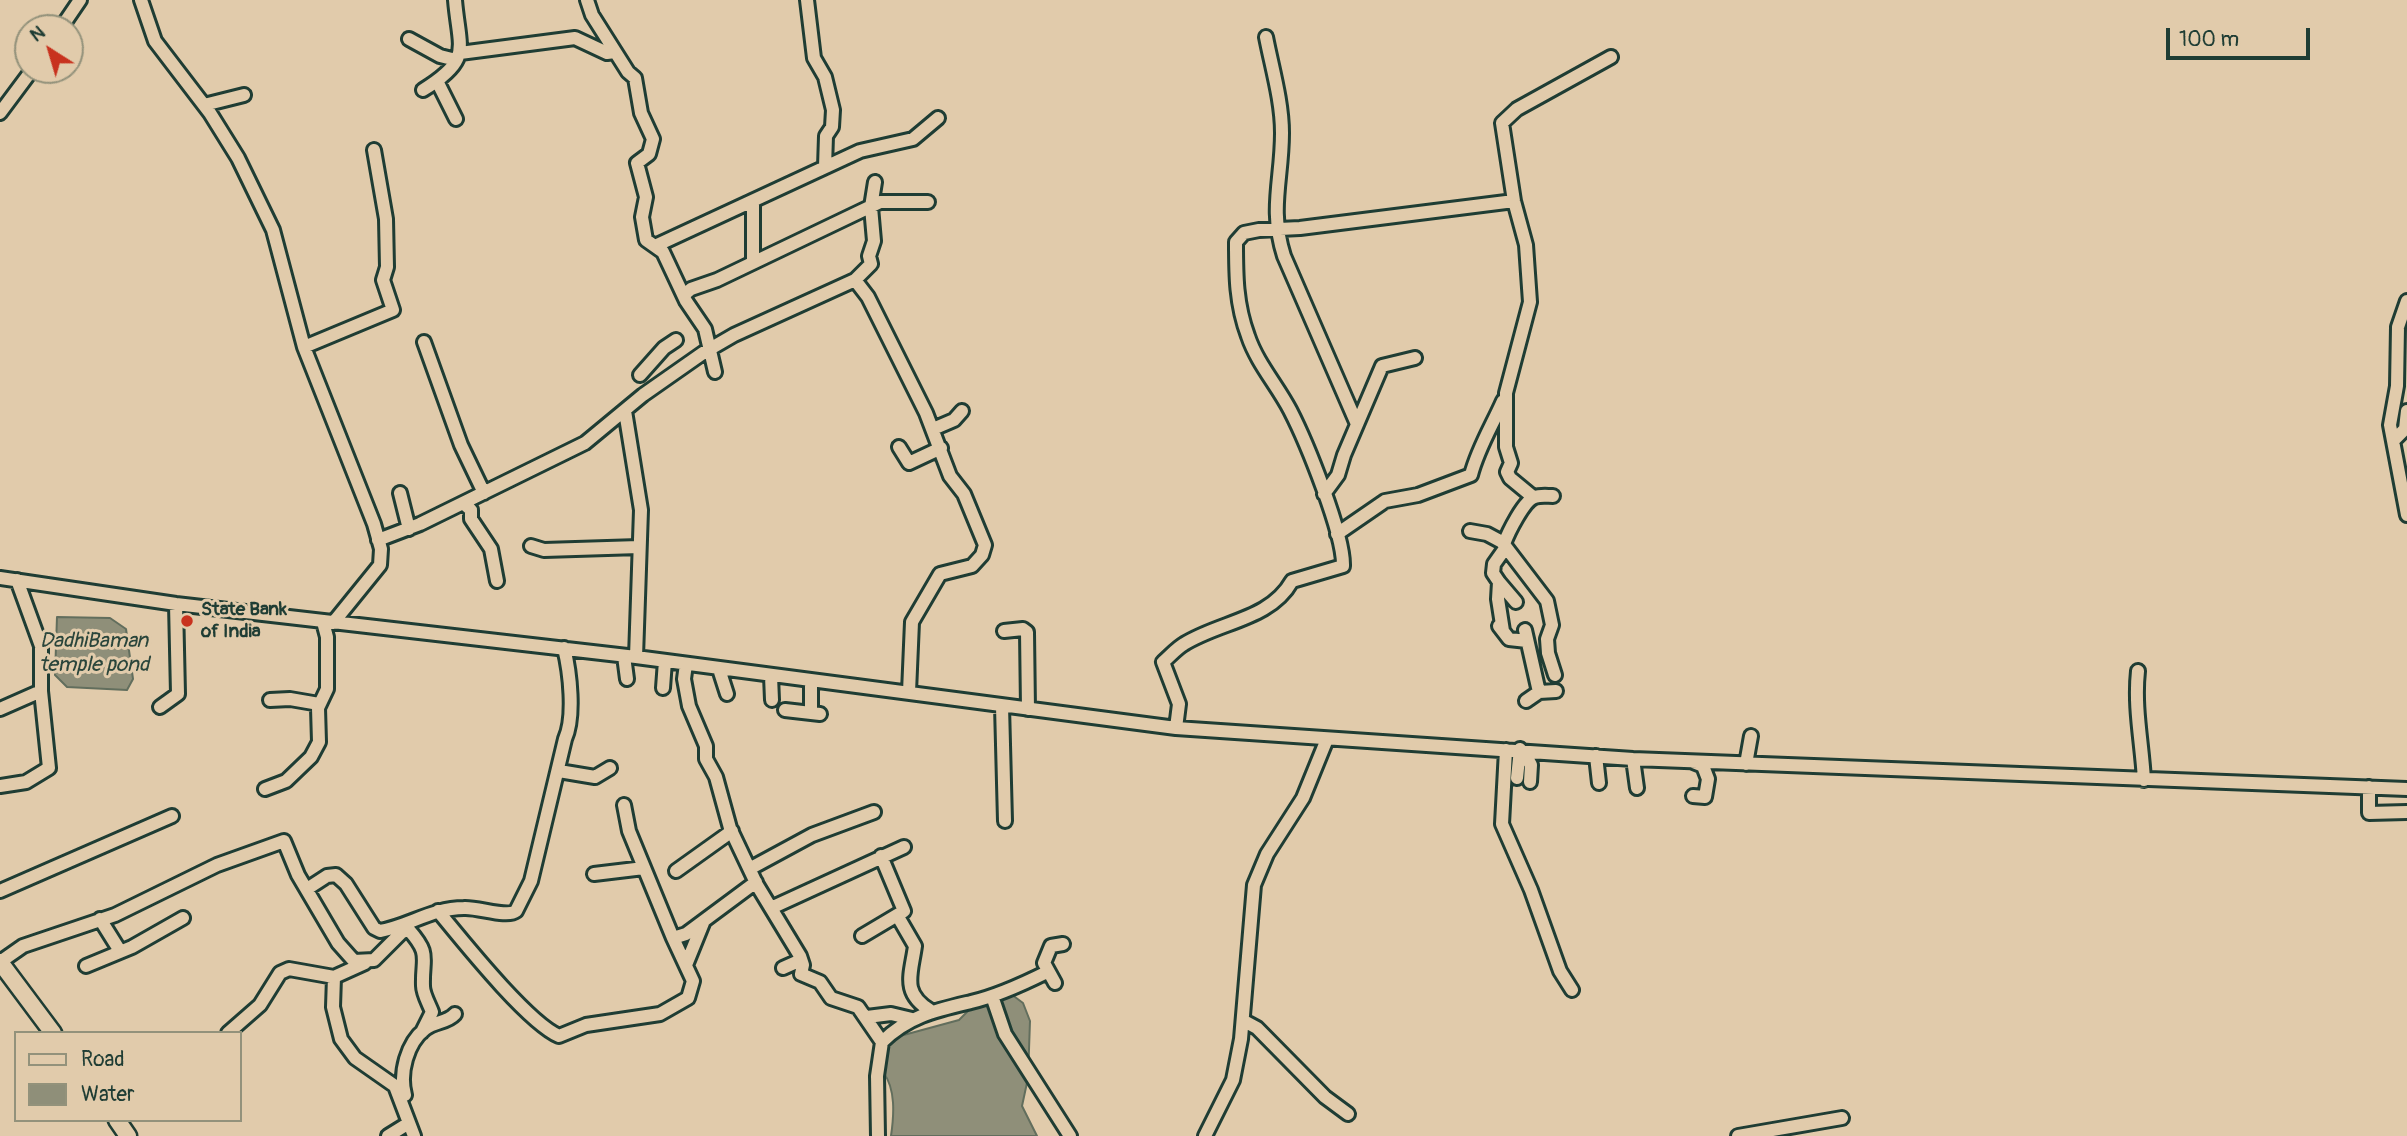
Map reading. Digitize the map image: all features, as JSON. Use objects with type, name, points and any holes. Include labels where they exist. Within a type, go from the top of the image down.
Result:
[{"type":"main road","points":[[0,962],[52,1031]]},
{"type":"street","points":[[141,0],[155,41],[204,105],[238,158],[273,230],[304,347],[378,540],[380,565],[328,622],[327,690],[319,704],[320,735],[311,758],[286,781],[265,789]]},
{"type":"street","points":[[423,90],[437,81],[458,57],[455,0]]},
{"type":"street","points":[[587,0],[615,52],[635,78],[641,113],[653,139],[649,154],[637,163],[646,197],[642,217],[646,240],[663,252],[684,295],[705,329],[715,372]]},
{"type":"street","points":[[807,0],[814,58],[825,76],[833,110],[832,127],[826,136],[825,167]]},
{"type":"street","points":[[1266,37],[1281,110],[1282,134],[1275,229],[1284,256],[1357,424]]},
{"type":"street","points":[[410,38],[440,56],[458,57],[575,38],[607,53],[615,52]]},
{"type":"street","points":[[1337,534],[1385,501],[1418,495],[1471,475],[1483,438],[1493,426],[1506,393],[1530,302],[1525,244],[1514,201],[1502,123],[1517,109],[1611,57]]},
{"type":"street","points":[[437,81],[456,119]]},
{"type":"street","points":[[0,113],[22,84]]},
{"type":"street","points":[[204,105],[244,95]]},
{"type":"street","points":[[655,246],[860,151],[913,139],[938,118]]},
{"type":"street","points":[[304,347],[393,310],[383,280],[387,267],[386,219],[374,150]]},
{"type":"street","points":[[378,540],[409,529],[585,443],[709,349],[855,281],[871,264],[869,256],[874,241],[871,207],[875,182]]},
{"type":"street","points":[[684,295],[691,289],[871,207],[893,200],[928,202]]},
{"type":"street","points":[[1176,728],[1179,704],[1163,662],[1183,644],[1269,607],[1283,598],[1292,581],[1343,566],[1337,534],[1324,494],[1291,412],[1260,364],[1248,338],[1236,293],[1236,242],[1244,233],[1514,201]]},
{"type":"street","points":[[752,262],[753,202]]},
{"type":"street","points":[[855,281],[873,306],[933,429],[950,476],[964,494],[985,549],[972,566],[940,574],[915,615],[910,648],[909,692]]},
{"type":"street","points":[[2407,301],[2398,327],[2398,386],[2390,425],[2407,515]]},
{"type":"street","points":[[639,375],[657,359],[660,349],[676,340]]},
{"type":"street","points":[[424,342],[461,445],[484,493]]},
{"type":"street","points":[[660,349],[670,348],[686,364]]},
{"type":"street","points":[[1324,494],[1338,475],[1382,366],[1415,358]]},
{"type":"street","points":[[1506,393],[1506,447],[1510,454],[1507,472],[1510,478],[1533,497],[1553,496]]},
{"type":"street","points":[[625,411],[641,510],[627,679]]},
{"type":"street","points":[[933,429],[954,420],[962,411]]},
{"type":"street","points":[[2393,441],[2404,429],[2407,411]]},
{"type":"street","points":[[899,447],[909,463],[941,448]]},
{"type":"street","points":[[400,493],[409,529]]},
{"type":"street","points":[[1516,602],[1493,573],[1494,564],[1505,546],[1515,520],[1533,497]]},
{"type":"street","points":[[463,503],[471,510],[471,519],[491,549],[497,581]]},
{"type":"street","points":[[1470,531],[1486,534],[1505,546],[1547,601],[1552,625],[1547,639],[1548,653],[1555,675]]},
{"type":"street","points":[[531,546],[544,550],[639,547]]},
{"type":"street","points":[[0,578],[176,604],[630,656],[1176,728],[1746,765],[2404,788],[2405,812],[2370,813],[2369,787]]},
{"type":"street","points":[[0,786],[26,782],[49,768],[41,691],[41,646],[17,580]]},
{"type":"street","points":[[1499,582],[1501,628],[1508,639],[1526,635],[1539,692]]},
{"type":"street","points":[[160,708],[178,694],[176,604]]},
{"type":"street","points":[[1004,631],[1023,629],[1027,632],[1028,709]]},
{"type":"street","points":[[307,889],[336,875],[346,884],[374,928],[380,931],[438,911],[484,908],[505,915],[516,911],[531,881],[570,727],[570,665],[564,648]]},
{"type":"street","points":[[663,688],[666,661]]},
{"type":"street","points":[[686,664],[684,679],[688,706],[706,746],[706,759],[716,777],[732,831],[756,882],[801,960],[800,974],[820,982],[831,998],[853,1004],[867,1017],[882,1042],[877,1076],[878,1136]]},
{"type":"street","points":[[719,669],[727,694]]},
{"type":"street","points":[[2138,671],[2138,733],[2143,751],[2144,780]]},
{"type":"street","points":[[771,676],[772,700]]},
{"type":"street","points":[[785,710],[815,714],[811,681]]},
{"type":"street","points":[[0,709],[41,691]]},
{"type":"street","points":[[1526,701],[1539,692],[1556,691]]},
{"type":"street","points":[[270,700],[319,704]]},
{"type":"street","points":[[1002,706],[1005,821]]},
{"type":"street","points":[[1746,765],[1751,736]]},
{"type":"street","points":[[1205,1136],[1233,1080],[1244,1021],[1254,885],[1271,847],[1303,798],[1327,739]]},
{"type":"street","points":[[1506,750],[1502,824],[1531,890],[1560,971],[1572,990]]},
{"type":"street","points":[[1520,752],[1523,780]]},
{"type":"street","points":[[1596,756],[1600,764],[1599,783]]},
{"type":"street","points":[[1633,759],[1637,788]]},
{"type":"street","points":[[1691,761],[1703,766],[1708,779],[1705,797],[1693,796]]},
{"type":"street","points":[[559,771],[595,777],[610,768]]},
{"type":"street","points":[[438,911],[491,974],[538,1021],[559,1036],[586,1025],[660,1014],[681,1003],[693,989],[686,965],[629,831],[624,805]]},
{"type":"street","points":[[751,868],[812,835],[874,812]]},
{"type":"street","points":[[0,891],[172,816]]},
{"type":"street","points":[[676,871],[732,831]]},
{"type":"street","points":[[0,962],[23,946],[100,919],[216,865],[284,841],[298,875],[345,953],[354,961],[365,963]]},
{"type":"street","points":[[771,908],[904,847]]},
{"type":"street","points":[[862,936],[904,911],[904,905],[881,856]]},
{"type":"street","points":[[594,874],[643,868]]},
{"type":"street","points":[[673,938],[686,934],[756,882]]},
{"type":"street","points":[[897,915],[915,946],[909,972],[913,996],[931,1011]]},
{"type":"street","points":[[86,966],[183,918]]},
{"type":"street","points":[[100,919],[120,951]]},
{"type":"street","points":[[686,965],[704,920]]},
{"type":"street","points":[[230,1031],[260,1005],[280,973],[289,969],[334,977],[387,951],[402,932],[409,930],[425,953],[423,989],[432,1013],[403,1068],[401,1082],[404,1109]]},
{"type":"street","points":[[882,1042],[912,1019],[931,1011],[1051,978],[1044,964],[1051,946],[1063,944]]},
{"type":"street","points":[[783,968],[801,960]]},
{"type":"street","points":[[334,977],[333,1007],[341,1039],[355,1058],[395,1086],[404,1109],[411,1130],[388,1136]]},
{"type":"street","points":[[992,996],[1005,1034],[1070,1136]]},
{"type":"street","points":[[422,1032],[455,1014]]},
{"type":"street","points":[[867,1017],[891,1014],[907,1015],[912,1019]]},
{"type":"street","points":[[1244,1021],[1257,1028],[1325,1097],[1348,1114]]},
{"type":"street","points":[[1738,1136],[1809,1131],[1842,1118]]},
{"type":"water","name":"DadhiBaman temple pond","points":[[57,617],[110,618],[126,629],[133,679],[127,690],[67,687],[55,675]]},
{"type":"water","points":[[1011,994],[1023,1003],[1030,1021],[1028,1078],[1022,1106],[1037,1136],[891,1136],[892,1094],[883,1072],[888,1045],[900,1036],[959,1020],[970,1009]]},
{"type":"place","name":"State Bank of India","points":[[187,621]]}]
